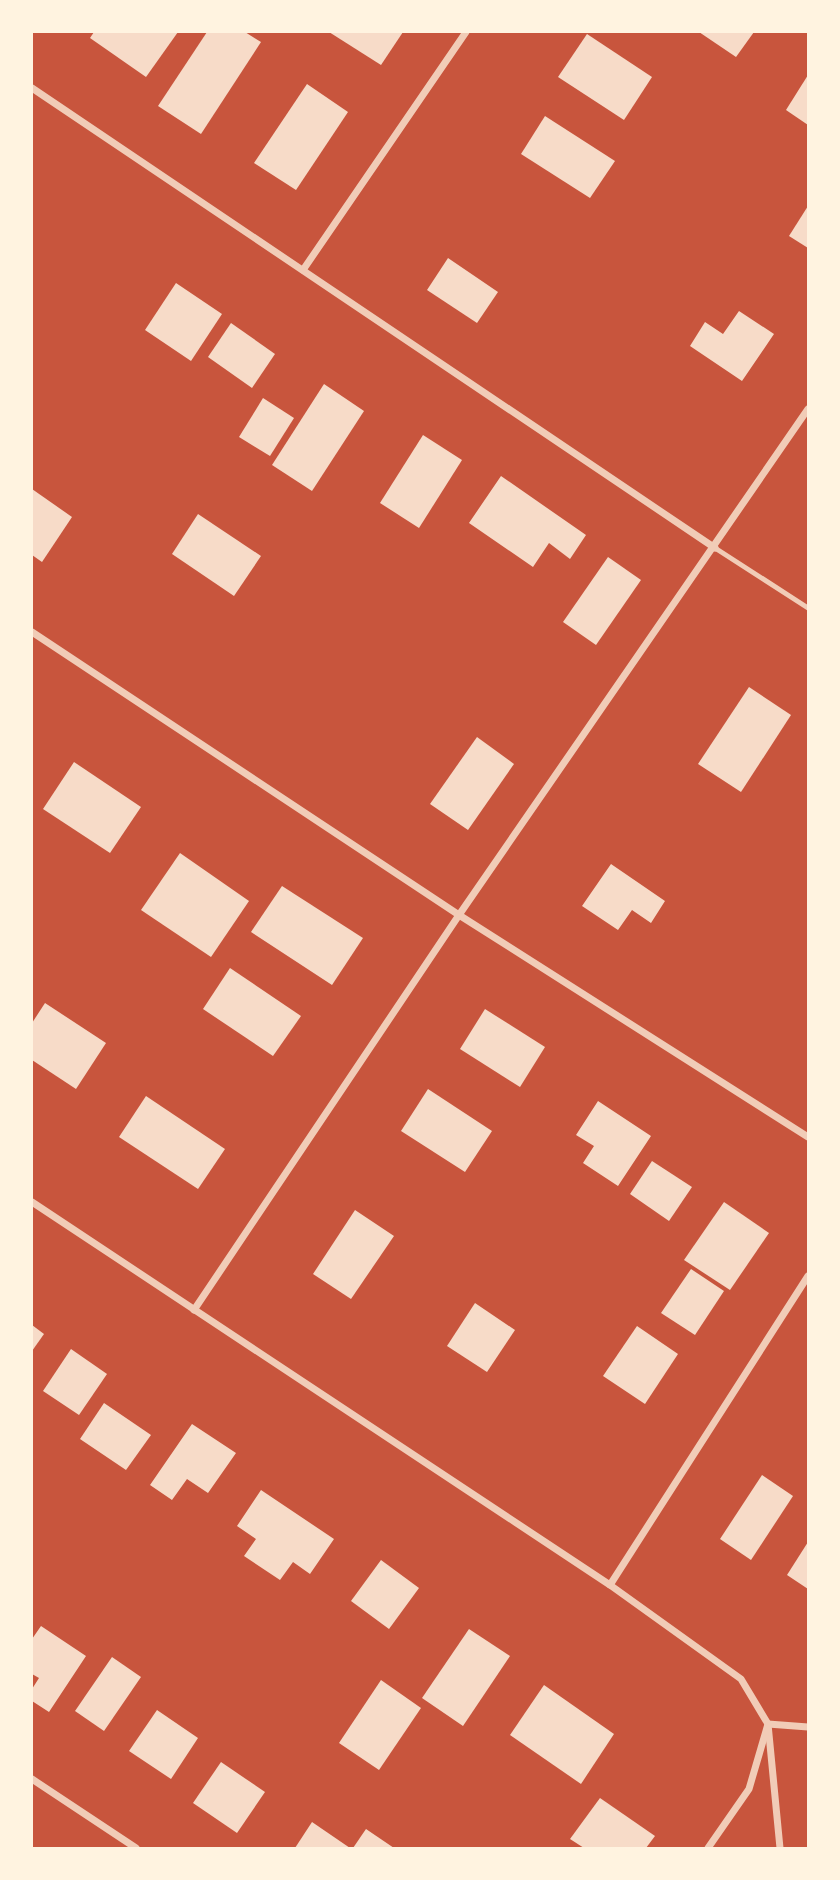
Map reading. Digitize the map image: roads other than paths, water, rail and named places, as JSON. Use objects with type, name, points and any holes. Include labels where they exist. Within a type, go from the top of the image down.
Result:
[{"type":"street","points":[[303,270],[466,32]]},
{"type":"street","points":[[32,88],[715,548]]},
{"type":"street","points":[[194,1310],[459,915],[715,548],[808,409]]},
{"type":"street","points":[[32,632],[459,915],[808,1137]]},
{"type":"street","points":[[32,1202],[610,1584],[741,1679],[768,1724],[780,1849]]},
{"type":"street","points":[[610,1584],[808,1276]]},
{"type":"street","points":[[768,1724],[808,1727]]},
{"type":"street","points":[[708,1849],[749,1789],[768,1724]]},
{"type":"street","points":[[32,1779],[136,1849]]},
{"type":"lane","points":[[715,548],[808,608]]}]
